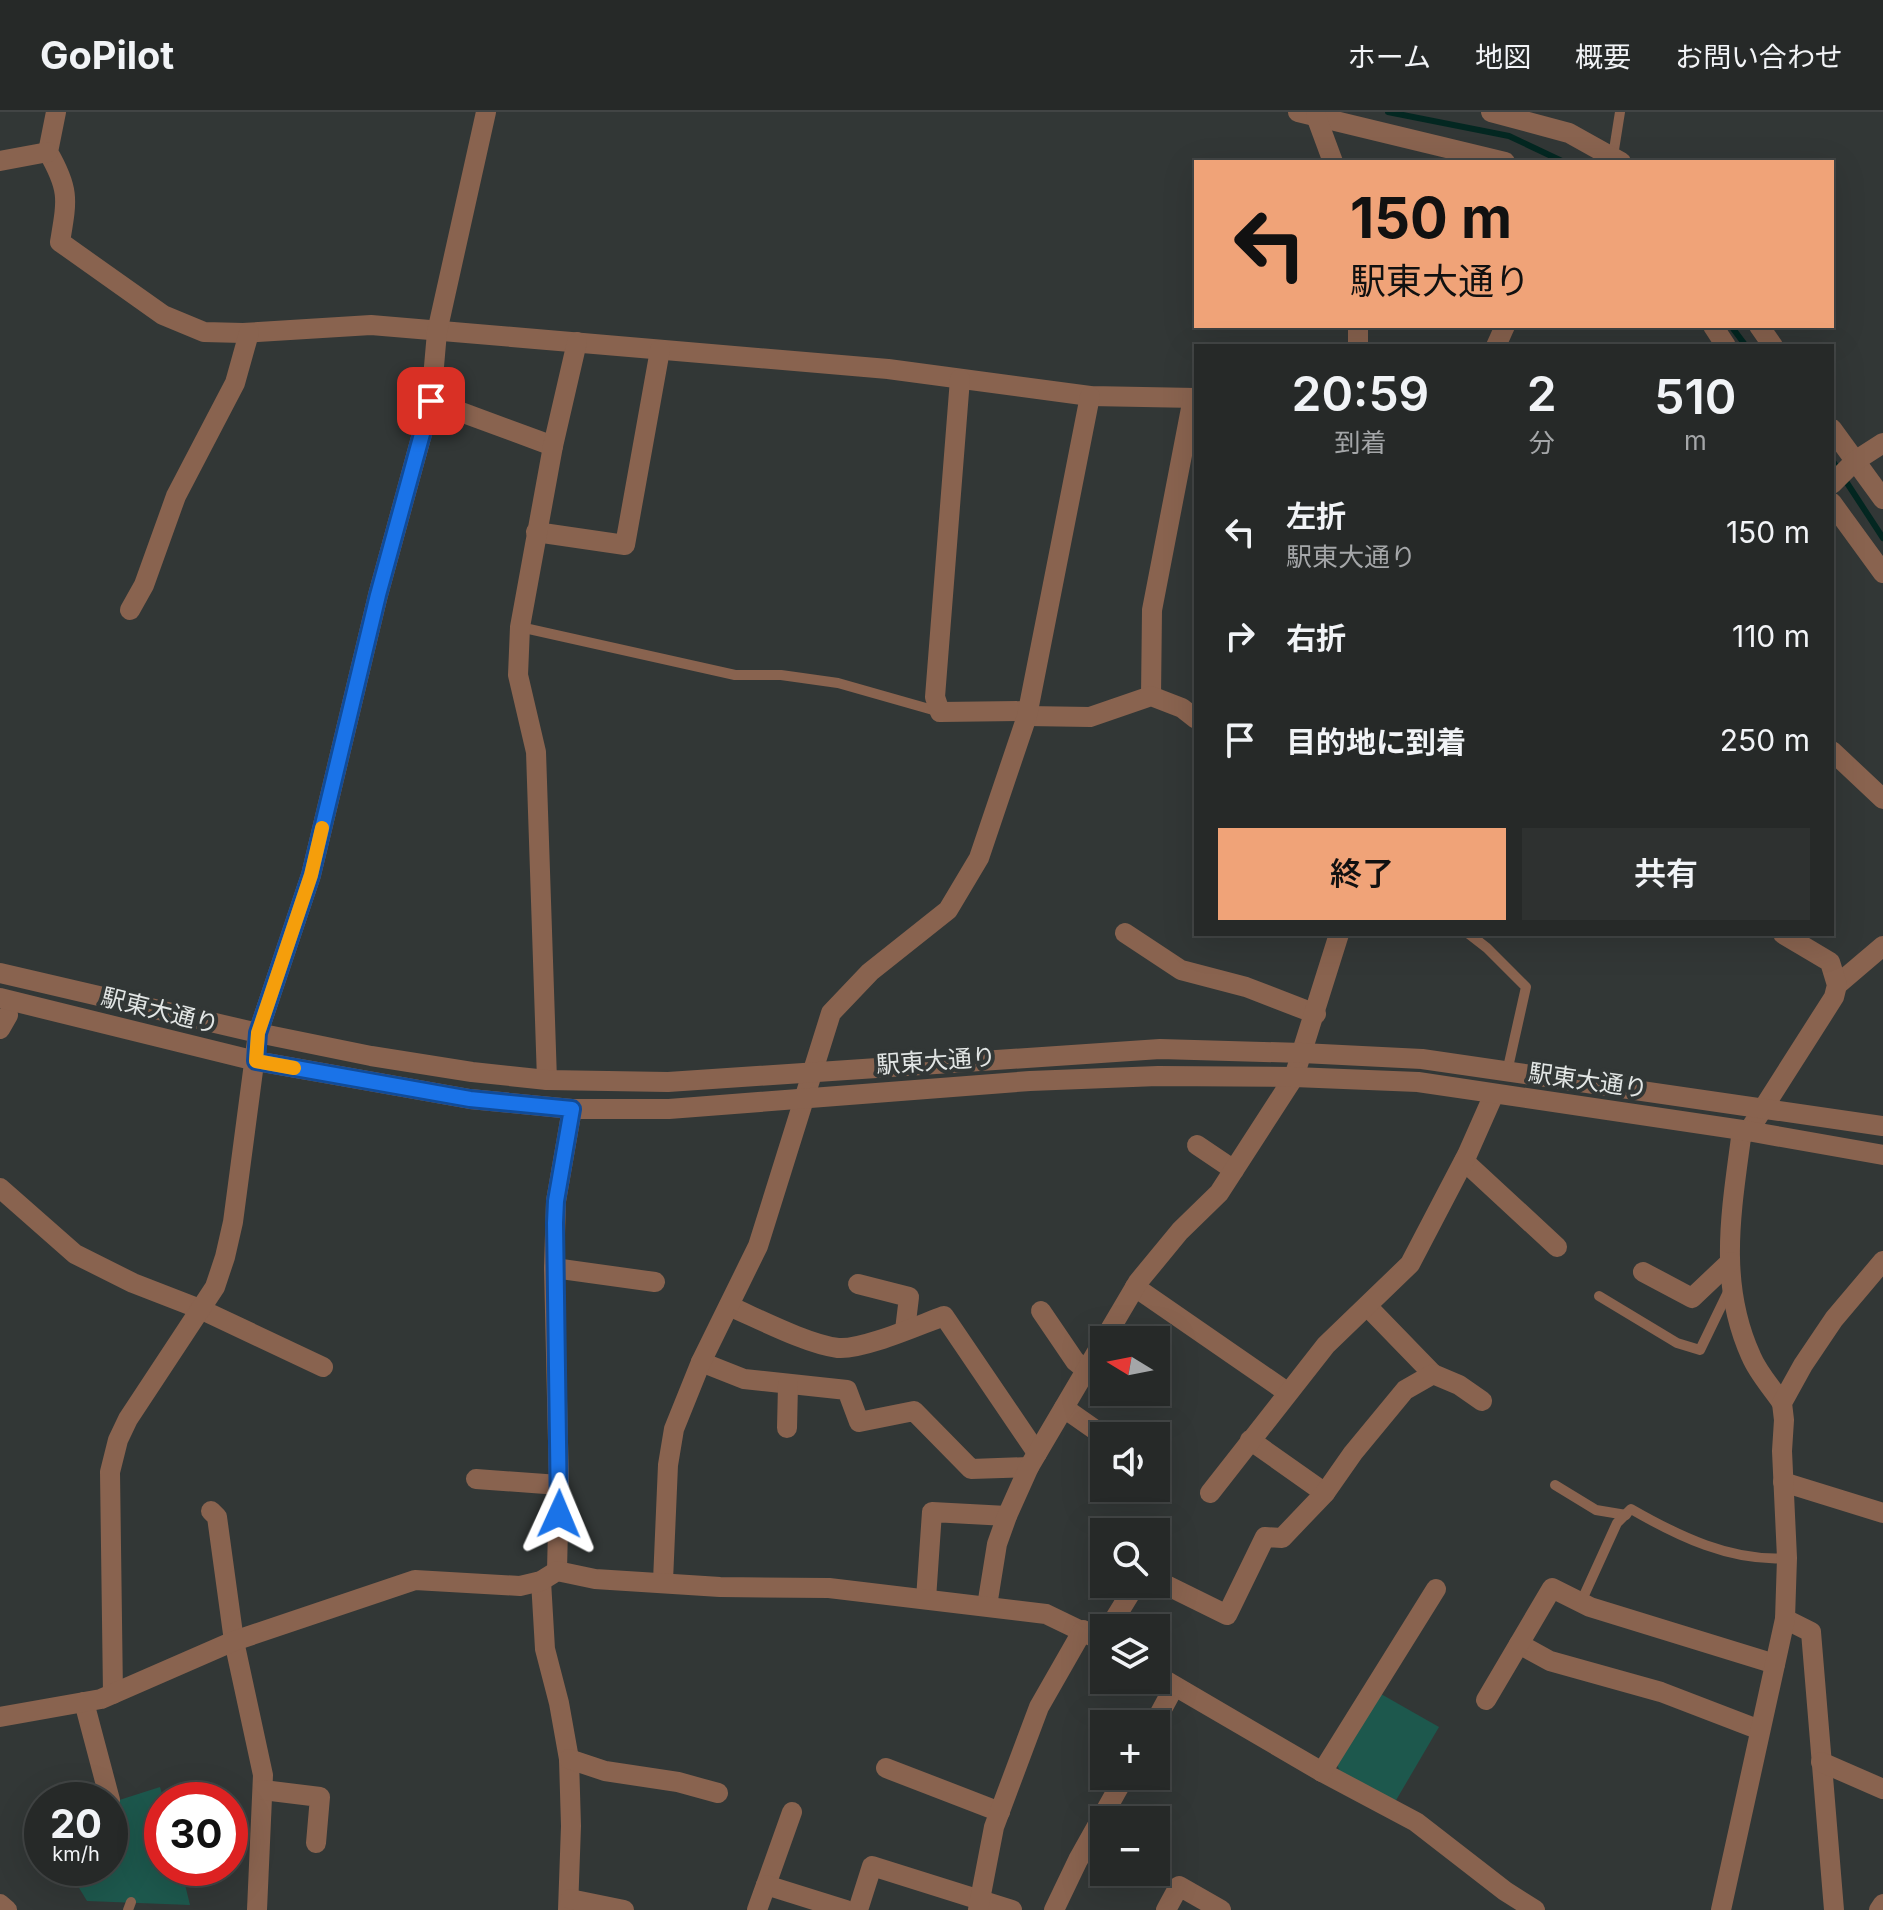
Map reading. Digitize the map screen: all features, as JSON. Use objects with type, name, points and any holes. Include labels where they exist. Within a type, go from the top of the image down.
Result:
[{"type":"street","points":[[56,112],[48,152],[59,170],[68,198],[60,242],[163,315],[204,332],[249,333],[371,325],[888,369],[1090,396],[1194,398],[1152,610],[1151,696]]},
{"type":"street","points":[[113,1694],[110,1472],[118,1440],[128,1419],[215,1287],[233,1222],[258,1033],[311,875],[378,595],[431,401],[437,332],[486,112]]},
{"type":"street","points":[[1491,112],[1569,133],[1617,159]]},
{"type":"street","points":[[1306,113],[1332,160]]},
{"type":"street","points":[[1306,113],[1497,160]]},
{"type":"street","points":[[0,161],[48,152]]},
{"type":"street","points":[[130,610],[144,585],[176,496],[235,383],[249,333]]},
{"type":"street","points":[[547,1080],[536,752],[518,675],[520,627],[536,532],[577,342]]},
{"type":"street","points":[[536,532],[625,545],[660,350]]},
{"type":"street","points":[[960,379],[935,697],[940,712],[1090,717],[1151,696],[1182,708],[1194,717]]},
{"type":"street","points":[[663,1581],[668,1465],[674,1429],[701,1362],[758,1246],[831,1013],[870,972],[948,910],[979,858],[1028,714],[1090,396]]},
{"type":"street","points":[[431,401],[553,446]]},
{"type":"street","points":[[1834,432],[1883,499]]},
{"type":"street","points":[[1834,482],[1855,461],[1883,443]]},
{"type":"street","points":[[1834,506],[1883,573]]},
{"type":"street","points":[[1834,753],[1883,799]]},
{"type":"street","points":[[1125,933],[1181,970],[1246,987],[1316,1014]]},
{"type":"street","points":[[1115,1326],[1135,1287],[1180,1231],[1219,1193],[1294,1077],[1338,936]]},
{"type":"street","points":[[1721,1910],[1785,1619],[1787,1558],[1782,1403],[1751,1358],[1730,1288],[1728,1240],[1745,1131],[1834,997],[1837,985],[1830,962],[1786,936]]},
{"type":"street","points":[[1837,985],[1883,946]]},
{"type":"street","name":"駅東大通り","points":[[0,973],[258,1033],[472,1072],[547,1080],[668,1082],[1160,1049],[1302,1053],[1422,1059],[1883,1126]]},
{"type":"street","name":"駅東大通り","points":[[3,1014],[470,1099],[572,1109],[669,1109],[1030,1081],[1158,1076],[1294,1077],[1418,1082],[1883,1155]]},
{"type":"street","points":[[1210,1493],[1326,1345],[1410,1264],[1464,1161],[1494,1094]]},
{"type":"street","points":[[572,1109],[556,1201],[554,1268],[559,1485],[545,1649],[569,1759],[569,1904],[624,1910]]},
{"type":"street","points":[[1197,1145],[1234,1170]]},
{"type":"street","points":[[1464,1161],[1557,1247]]},
{"type":"street","points":[[0,1188],[75,1254],[323,1367]]},
{"type":"street","points":[[1782,1403],[1834,1319],[1883,1261]]},
{"type":"street","points":[[1643,1272],[1692,1298],[1730,1262]]},
{"type":"street","points":[[554,1268],[655,1282]]},
{"type":"street","points":[[858,1284],[909,1297],[905,1330]]},
{"type":"street","points":[[1135,1287],[1287,1392]]},
{"type":"street","points":[[729,1306],[793,1333],[840,1348],[864,1344],[944,1316],[1033,1460]]},
{"type":"street","points":[[1368,1307],[1433,1374],[1459,1385],[1482,1401]]},
{"type":"street","points":[[1041,1311],[1075,1361],[1090,1366]]},
{"type":"street","points":[[701,1362],[744,1379],[847,1390],[859,1422],[914,1411],[971,1469],[1033,1460]]},
{"type":"street","points":[[987,1606],[993,1561],[1007,1516],[1033,1460],[1090,1372]]},
{"type":"street","points":[[1170,1587],[1227,1615],[1265,1537],[1282,1538],[1325,1493],[1353,1453],[1405,1390],[1433,1374]]},
{"type":"street","points":[[787,1428],[788,1385]]},
{"type":"street","points":[[1064,1408],[1090,1426]]},
{"type":"street","points":[[1250,1440],[1325,1493]]},
{"type":"street","points":[[476,1479],[559,1485]]},
{"type":"street","points":[[1783,1482],[1883,1513]]},
{"type":"street","points":[[211,1511],[217,1517],[234,1641],[263,1775],[257,1910]]},
{"type":"street","points":[[926,1599],[932,1512],[1007,1516]]},
{"type":"street","points":[[0,1717],[113,1694],[234,1641],[415,1580],[520,1586],[549,1576],[720,1587],[829,1588],[1046,1614],[1090,1632]]},
{"type":"street","points":[[1486,1700],[1552,1588],[1581,1602],[1775,1664]]},
{"type":"street","points":[[1322,1772],[1436,1589]]},
{"type":"street","points":[[1785,1619],[1811,1632],[1834,1910]]},
{"type":"street","points":[[979,1904],[994,1827],[1039,1707],[1083,1630]]},
{"type":"street","points":[[1519,1644],[1550,1661],[1661,1692],[1760,1730]]},
{"type":"street","points":[[1170,1684],[1416,1822],[1505,1891],[1535,1910]]},
{"type":"street","points":[[1162,1710],[1174,1687]]},
{"type":"street","points":[[84,1702],[105,1782]]},
{"type":"street","points":[[569,1759],[605,1771],[678,1782],[718,1793]]},
{"type":"street","points":[[1821,1762],[1883,1789]]},
{"type":"street","points":[[886,1768],[1000,1812]]},
{"type":"street","points":[[263,1790],[320,1797],[316,1843]]},
{"type":"street","points":[[1054,1910],[1117,1790]]},
{"type":"street","points":[[757,1910],[792,1812]]},
{"type":"street","points":[[858,1910],[872,1866],[979,1904],[1012,1910]]},
{"type":"street","points":[[766,1885],[846,1910]]},
{"type":"street","points":[[1166,1910],[1179,1886],[1221,1910]]},
{"type":"street","points":[[0,1904],[7,1910]]},
{"type":"street","points":[[1879,1910],[1883,1904]]},
{"type":"lane","points":[[1617,159],[1620,112]]},
{"type":"lane","points":[[520,627],[735,675],[781,675],[838,683],[940,712]]},
{"type":"lane","points":[[1472,936],[1526,987],[1507,1072]]},
{"type":"lane","points":[[1599,1296],[1677,1343],[1700,1350],[1730,1288]]},
{"type":"lane","points":[[1555,1485],[1596,1510],[1626,1515]]},
{"type":"lane","points":[[1581,1602],[1617,1523],[1631,1509],[1684,1536],[1730,1554],[1765,1559],[1787,1558]]},
{"type":"green space","points":[[1381,1694],[1439,1727],[1395,1802],[1340,1772],[1337,1764]]},
{"type":"green space","points":[[144,1792],[144,1886],[185,1886],[190,1905],[87,1901],[78,1886],[128,1886],[128,1797]]},
{"type":"waterway","points":[[1388,112],[1509,136],[1560,160]]},
{"type":"waterway","points":[[1732,328],[1744,344]]},
{"type":"waterway","points":[[1834,463],[1883,538]]},
{"type":"slow traffic","points":[[294,1068],[256,1061],[258,1033],[311,875],[322,828]]},
{"type":"route","points":[[431,401],[378,595],[311,875],[258,1033],[256,1061],[470,1099],[572,1109],[555,1223],[559,1514]]}]
